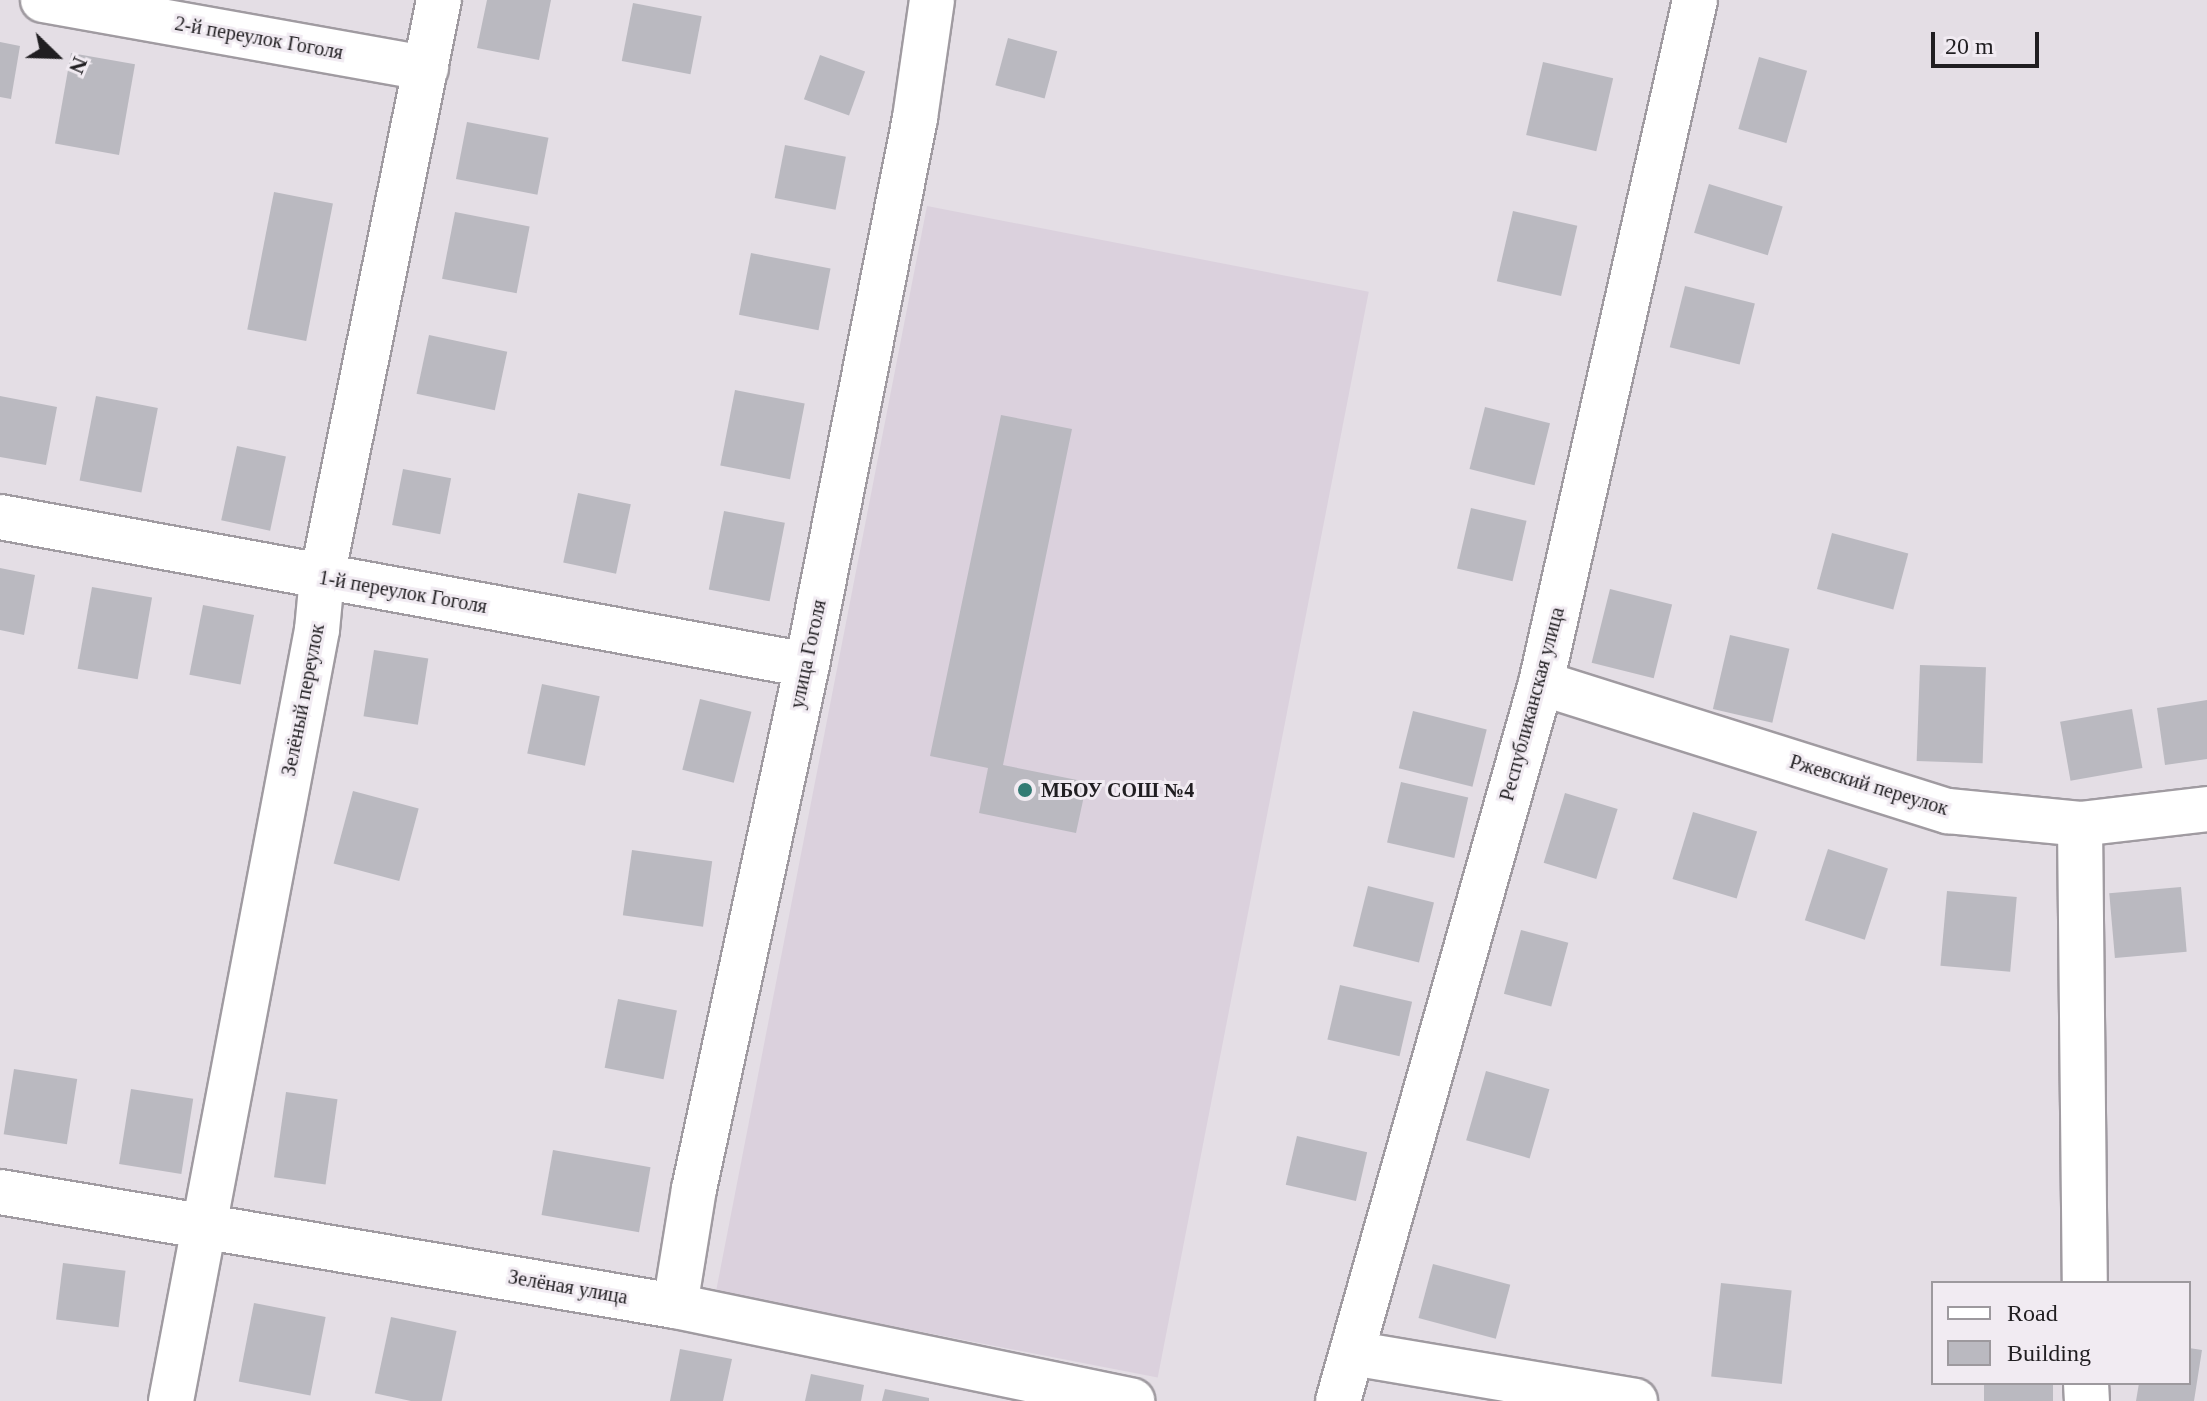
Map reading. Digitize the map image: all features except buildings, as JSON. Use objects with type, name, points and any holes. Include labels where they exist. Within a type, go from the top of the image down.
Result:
[{"type":"street","name":"2-й переулок Гоголя","points":[[43,0],[426,68]]},
{"type":"street","name":"Зелёный переулок","points":[[171,1401],[317,630],[322,577],[439,0]]},
{"type":"street","name":"улица Гоголя","points":[[675,1306],[694,1189],[807,665],[915,118],[929,0]]},
{"type":"street","name":"Республиканская улица","points":[[1338,1401],[1541,683],[1695,0]]},
{"type":"street","name":"1-й переулок Гоголя","points":[[0,517],[807,665]]},
{"type":"street","name":"Ржевский переулок","points":[[1541,683],[1948,811],[2080,824],[2207,809]]},
{"type":"street","points":[[2080,824],[2085,1281]]},
{"type":"street","name":"Зелёная улица","points":[[0,1192],[675,1306],[1132,1401]]},
{"type":"street","points":[[1352,1353],[1635,1401]]},
{"type":"shaded area","name":"МБОУ СОШ №4","points":[[927,206],[1369,292],[1158,1378],[716,1292]]},
{"type":"place","name":"МБОУ СОШ №4","points":[[1025,790]]}]
